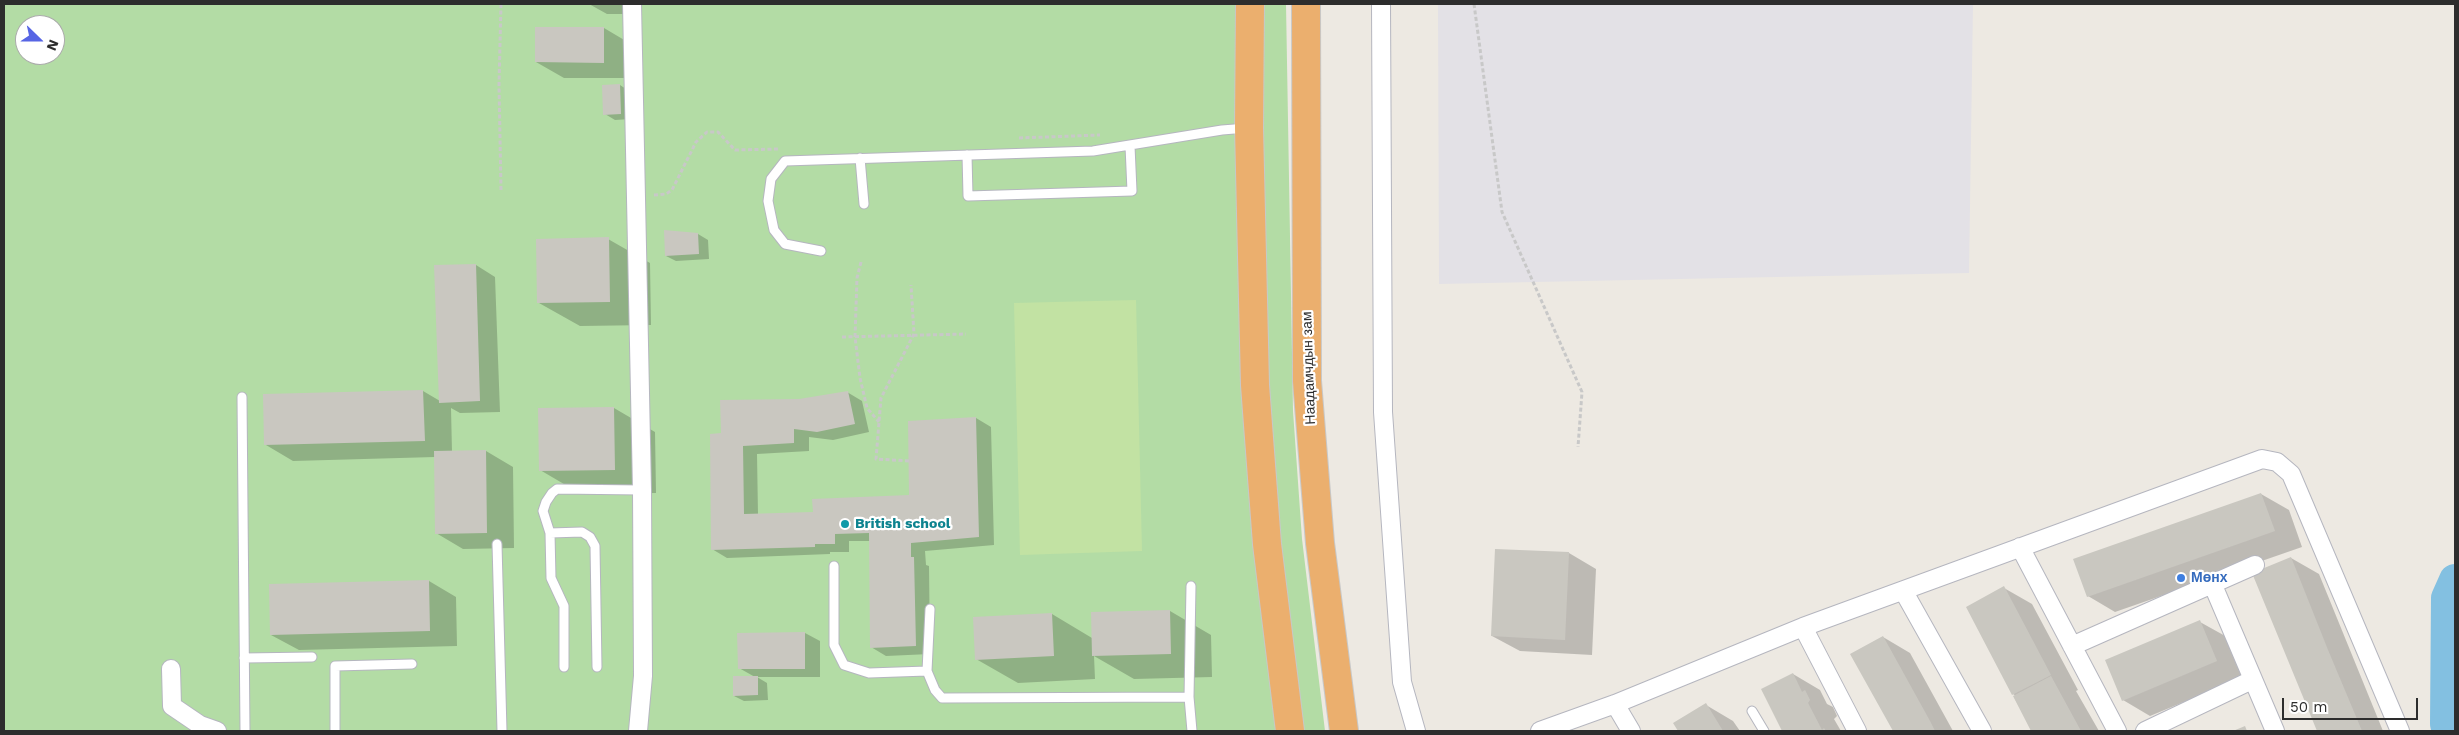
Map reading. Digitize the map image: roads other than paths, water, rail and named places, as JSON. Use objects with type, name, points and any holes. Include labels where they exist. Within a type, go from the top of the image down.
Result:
[{"type":"highway","points":[[1250,4],[1249,128],[1255,385],[1267,544],[1290,731]]},
{"type":"highway","name":"Наадамчдын зам","points":[[1306,4],[1307,381],[1320,543],[1344,731]]},
{"type":"street","points":[[632,4],[642,490],[642,676],[638,731]]},
{"type":"street","points":[[1381,4],[1383,412],[1402,682],[1416,731]]},
{"type":"street","points":[[1540,731],[1573,726],[1614,704],[1803,627],[1904,592],[2020,547],[2262,459],[2277,462],[2291,474],[2400,731]]},
{"type":"street","points":[[2020,547],[2117,731]]},
{"type":"street","points":[[2072,646],[2255,565]]},
{"type":"street","points":[[2212,584],[2275,731]]},
{"type":"street","points":[[1904,592],[1982,731]]},
{"type":"street","points":[[1803,627],[1857,731]]},
{"type":"street","points":[[171,669],[172,706],[200,725],[217,731]]},
{"type":"street","points":[[2144,731],[2252,680]]},
{"type":"street","points":[[1614,704],[1630,731]]},
{"type":"lane","points":[[821,251],[785,244],[774,230],[768,201],[771,179],[785,161],[1093,151],[1222,130],[1249,128]]},
{"type":"lane","points":[[967,155],[968,196],[1132,191],[1130,146]]},
{"type":"lane","points":[[860,158],[864,204]]},
{"type":"lane","points":[[242,397],[245,731]]},
{"type":"lane","points":[[564,667],[564,606],[551,578],[550,533],[543,511],[552,492],[557,489],[642,490]]},
{"type":"lane","points":[[550,533],[582,532],[590,537],[595,546],[597,667]]},
{"type":"lane","points":[[497,544],[502,731]]},
{"type":"lane","points":[[834,566],[834,645],[844,665],[868,673],[927,671]]},
{"type":"lane","points":[[1190,586],[1190,697],[1192,731]]},
{"type":"lane","points":[[930,609],[927,671],[935,690],[942,698],[1190,697]]},
{"type":"lane","points":[[244,658],[312,657]]},
{"type":"lane","points":[[335,731],[335,666],[412,664]]},
{"type":"lane","points":[[1752,712],[1764,731]]},
{"type":"waterway","points":[[2448,731],[2446,724],[2447,598],[2455,580]]},
{"type":"place","name":"British school","points":[[845,524]]},
{"type":"place","name":"Мөнх","points":[[2181,578]]}]
